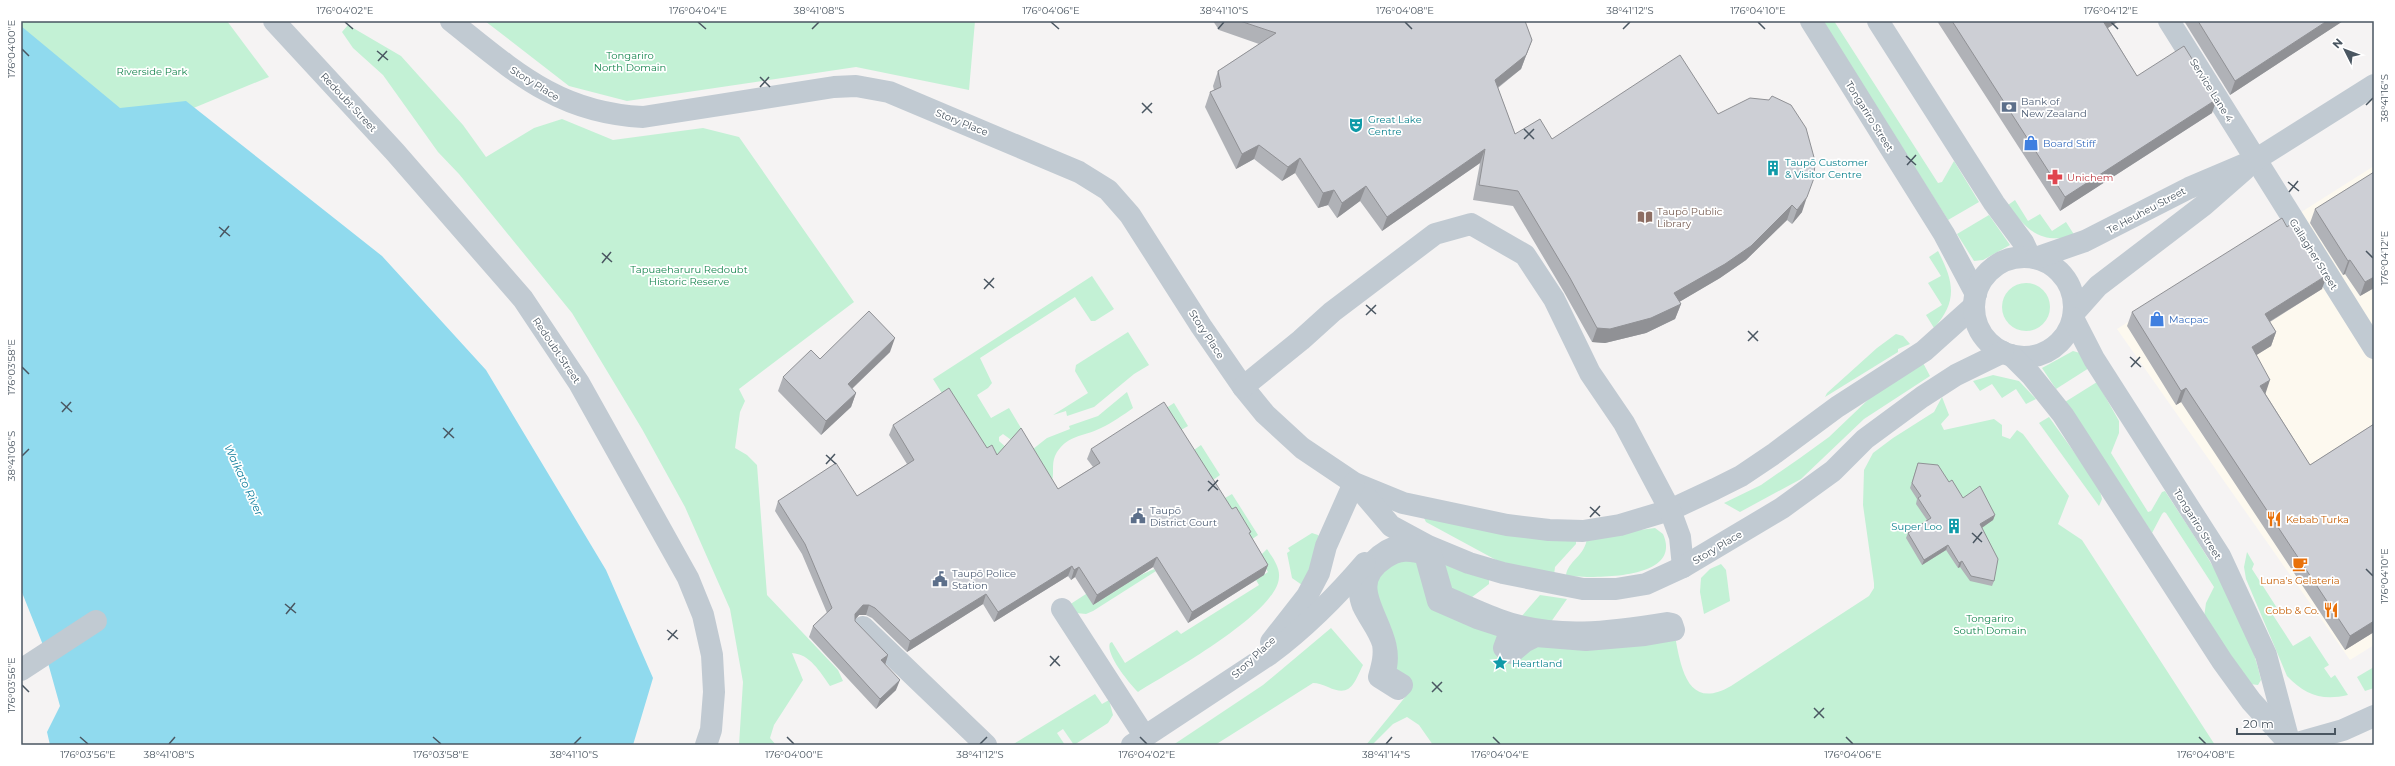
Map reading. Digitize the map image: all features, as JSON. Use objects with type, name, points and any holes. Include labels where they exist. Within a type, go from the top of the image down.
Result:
[{"type":"street","name":"Redoubt Street","points":[[274,21],[405,163],[523,299],[579,383],[688,578],[703,615],[712,655],[714,692],[711,730],[706,745]]},
{"type":"street","name":"Story Place","points":[[451,21],[540,88],[565,102],[591,110],[617,116],[643,117],[808,89],[856,86],[889,92],[1072,168],[1108,190],[1130,215],[1201,326],[1243,387],[1284,433],[1318,459],[1354,483],[1403,503],[1500,524],[1556,530],[1583,531],[1620,525],[1670,510],[1741,476],[1775,453],[1837,406],[1924,351],[1974,301]]},
{"type":"street","name":"Tongariro Street","points":[[1811,21],[1944,234],[1974,301]]},
{"type":"street","points":[[1878,21],[1994,202],[2033,258]]},
{"type":"street","name":"Service Lane 4","points":[[2169,21],[2255,160]]},
{"type":"street","name":"Te Heuheu Street","points":[[2073,316],[2102,282],[2204,204],[2255,160],[2374,85]]},
{"type":"street","name":"Te Heuheu Street","points":[[2033,258],[2085,241],[2189,188],[2255,160]]},
{"type":"street","name":"Gallagher Street","points":[[2255,160],[2374,348]]},
{"type":"street","points":[[1243,387],[1301,340],[1332,312],[1434,234],[1470,224],[1525,255],[1554,299],[1590,373],[1624,423],[1670,510],[1680,537],[1683,567]]},
{"type":"street","points":[[2007,354],[2034,356],[2054,347],[2069,329],[2073,316],[2074,302],[2068,283],[2055,267],[2033,258],[2013,258],[1996,265],[1983,278],[1974,301],[1979,328],[1985,338],[2007,354],[2056,406],[2222,661],[2251,701],[2291,745],[2343,730],[2374,716]]},
{"type":"street","name":"Tongariro Street","points":[[2073,316],[2094,359],[2220,556],[2266,655],[2291,745]]},
{"type":"street","name":"Story Place","points":[[1354,483],[1391,526],[1428,546],[1468,563],[1503,573],[1583,589],[1616,589],[1646,584],[1683,567],[1782,508],[1833,471],[1865,439],[1922,397],[1956,375],[2007,354]]},
{"type":"street","name":"Story Place","points":[[1226,682],[1269,644],[1299,609],[1318,573],[1326,546],[1354,483]]},
{"type":"street","name":"Story Place","points":[[1138,741],[1270,654],[1311,622],[1369,559],[1391,526],[1403,503]]},
{"type":"street","points":[[1397,546],[1415,546],[1430,551],[1443,596],[1500,620],[1540,629],[1586,632],[1614,631],[1667,623],[1673,626],[1674,630],[1586,640],[1536,636],[1524,642],[1511,653],[1504,648],[1512,629],[1477,618],[1438,601],[1425,554],[1415,551],[1398,551],[1384,558],[1372,569],[1368,575],[1366,589],[1367,602],[1386,641],[1388,658],[1384,674],[1402,685],[1398,689],[1379,677],[1384,656],[1382,642],[1363,605],[1361,589],[1366,570],[1370,564],[1381,554],[1397,546]]},
{"type":"street","points":[[1062,609],[1138,741]]},
{"type":"street","points":[[21,670],[96,621]]},
{"type":"street","points":[[863,627],[986,745]]},
{"type":"shaded area","points":[[2374,166],[2374,645],[2350,660],[2117,329]]},
{"type":"green space","name":"Riverside Park","points":[[21,21],[227,21],[269,77],[145,128],[21,39]]},
{"type":"green space","name":"Tongariro North Domain","points":[[485,21],[975,21],[969,90],[856,67],[627,101],[569,86]]},
{"type":"green space","points":[[1822,21],[1834,21],[1938,183],[1942,182],[1954,161],[1979,202],[1948,220]]},
{"type":"green space","name":"Tapuaeharuru Redoubt Historic Reserve","points":[[348,25],[401,56],[463,125],[486,157],[534,128],[562,119],[613,140],[703,128],[739,137],[854,302],[739,389],[745,401],[740,412],[735,448],[747,455],[757,465],[767,595],[838,670],[843,681],[830,686],[809,660],[798,654],[792,653],[803,680],[774,725],[770,738],[776,745],[739,745],[743,682],[730,609],[685,507],[642,429],[572,313],[459,174],[438,152],[383,75],[353,48],[342,32]]},
{"type":"green space","points":[[2015,200],[2028,221],[2040,214],[2052,231],[2066,222],[2075,236],[2053,238],[2044,237],[2036,233],[2022,222],[2008,205]]},
{"type":"green space","points":[[1989,215],[2010,245],[1983,260],[1974,261],[1957,234]]},
{"type":"green space","points":[[1938,251],[1948,272],[1951,291],[1947,309],[1934,328],[1926,315],[1942,305],[1928,283],[1941,276],[1929,257]]},
{"type":"green space","points":[[1092,276],[1114,309],[1095,321],[1091,321],[1075,297],[980,358],[992,383],[988,388],[977,395],[991,418],[1009,408],[1024,433],[1014,442],[1003,434],[999,437],[999,441],[1008,449],[1000,456],[983,459],[933,379]]},
{"type":"green space","points":[[2021,283],[2031,283],[2043,290],[2050,302],[2050,312],[2043,324],[2031,331],[2021,331],[2013,327],[2006,320],[2002,312],[2002,302],[2006,294],[2013,287]]},
{"type":"green space","points":[[1128,332],[1149,365],[1134,374],[1094,407],[1067,416],[1066,411],[1053,415],[1088,393],[1075,371],[1076,365]]},
{"type":"green space","points":[[1896,334],[1903,336],[1910,344],[1898,349],[1898,352],[1825,397],[1827,393],[1877,348]]},
{"type":"green space","points":[[2073,351],[2080,353],[2089,368],[2056,389],[2042,368]]},
{"type":"green space","points":[[1922,361],[1930,376],[1864,419],[1801,479],[1740,512],[1724,503],[1761,485],[1800,458],[1829,437],[1873,395]]},
{"type":"green space","points":[[1993,375],[2019,381],[2036,399],[2026,404],[2016,389],[2002,398],[1992,384],[1980,391],[1973,381]]},
{"type":"green space","points":[[2097,382],[2119,421],[2119,433],[2111,453],[2148,512],[2151,511],[2162,492],[2165,491],[2194,535],[2222,582],[2245,630],[2261,680],[2258,685],[2250,684],[2204,617],[2206,603],[2214,587],[2166,513],[2164,512],[2162,514],[2152,533],[2065,402]]},
{"type":"green space","points":[[1127,392],[1133,408],[1105,426],[1069,440],[1059,449],[1053,463],[1053,477],[1051,483],[1028,453],[1047,438],[1070,429],[1069,426],[1098,416]]},
{"type":"green space","name":"Tongariro South Domain","points":[[1942,397],[1949,415],[1941,424],[1944,430],[1994,419],[2002,425],[2002,436],[2010,439],[2017,430],[2023,434],[2069,496],[2058,524],[2082,540],[2215,745],[1433,745],[1419,725],[1407,717],[1393,724],[1372,745],[1366,745],[1406,696],[1361,589],[1397,546],[1489,579],[1489,584],[1463,604],[1515,624],[1540,595],[1567,599],[1546,629],[1673,626],[1682,666],[1693,688],[1703,693],[1715,693],[1731,686],[1869,596],[1874,588],[1874,583],[1863,505],[1864,470],[1873,453],[1893,438],[1934,412]]},
{"type":"green space","points":[[1174,403],[1188,426],[1181,430],[1194,450],[1201,445],[1220,475],[1213,480],[1225,498],[1232,494],[1258,535],[1248,542],[1160,412]]},
{"type":"green space","points":[[2049,417],[2099,487],[2102,499],[2099,506],[2039,423]]},
{"type":"green space","points":[[1424,518],[1576,538],[1576,544],[1555,567],[1554,575],[1498,561],[1426,522]]},
{"type":"green space","points":[[1655,528],[1663,534],[1666,549],[1660,561],[1648,568],[1632,573],[1614,576],[1566,576],[1570,566],[1586,544],[1587,537]]},
{"type":"green space","points":[[1312,533],[1318,535],[1322,540],[1302,585],[1292,578],[1287,553],[1290,551],[1288,548]]},
{"type":"green space","points":[[1267,549],[1277,566],[1279,577],[1274,591],[1261,607],[1242,624],[1196,657],[1138,692],[1124,676],[1111,654],[1109,648],[1110,643],[1112,642],[1125,663],[1177,630],[1181,634],[1259,585],[1256,580],[1268,572],[1259,557]]},
{"type":"green space","points":[[2247,552],[2254,564],[2252,569],[2277,608],[2271,612],[2293,646],[2310,636],[2329,665],[2324,668],[2331,678],[2335,675],[2348,695],[2339,697],[2322,697],[2314,695],[2300,688],[2287,676],[2246,579],[2244,567]]},
{"type":"green space","points":[[1721,564],[1726,570],[1730,601],[1704,614],[1700,592],[1701,578],[1710,569]]},
{"type":"green space","points":[[1154,569],[1156,571],[1086,614],[1076,613],[1069,605],[1086,594],[1121,584]]},
{"type":"green space","points":[[1331,628],[1363,665],[1354,683],[1347,690],[1336,690],[1313,683],[1215,745],[1173,745],[1263,685]]},
{"type":"green space","points":[[2374,667],[2374,688],[2365,691],[2357,677]]},
{"type":"green space","points":[[1095,694],[1102,704],[1109,700],[1113,715],[1108,723],[1074,745],[1063,729],[1057,733],[1065,745],[1012,745]]},
{"type":"water","name":"Waikato River","points":[[21,26],[120,108],[186,101],[382,256],[486,370],[606,570],[653,678],[633,745],[50,745],[47,732],[60,706],[43,645],[21,590]]},
{"type":"building","points":[[1240,21],[1525,21],[1532,40],[1526,55],[1495,80],[1515,134],[1540,119],[1552,139],[1680,55],[1718,114],[1750,98],[1769,100],[1772,96],[1791,105],[1806,128],[1815,161],[1814,178],[1807,197],[1797,210],[1792,205],[1751,246],[1725,264],[1674,293],[1681,304],[1651,318],[1610,329],[1597,328],[1570,278],[1518,191],[1479,185],[1485,149],[1387,217],[1366,186],[1342,203],[1334,190],[1323,193],[1300,158],[1288,167],[1259,145],[1242,154],[1210,92],[1221,87],[1218,71],[1276,33]]},
{"type":"building","points":[[1952,21],[2103,21],[2137,76],[2184,46],[2217,99],[2065,197]]},
{"type":"building","points":[[2198,21],[2327,21],[2235,81]]},
{"type":"building","points":[[2374,172],[2374,277],[2365,282],[2350,260],[2348,261],[2315,209]]},
{"type":"building","points":[[2282,218],[2287,227],[2294,222],[2327,275],[2265,314],[2276,332],[2252,347],[2270,380],[2260,386],[2310,465],[2374,424],[2374,621],[2350,636],[2186,388],[2181,391],[2132,312]]},
{"type":"building","points":[[869,311],[895,338],[848,384],[856,393],[826,421],[783,377],[811,350],[820,359]]},
{"type":"building","points":[[949,388],[987,448],[992,445],[997,455],[1021,428],[1058,489],[1100,463],[1091,449],[1164,402],[1232,509],[1236,507],[1268,565],[1192,612],[1157,557],[1097,595],[1079,567],[1074,570],[1072,566],[998,612],[986,594],[910,641],[875,608],[869,605],[863,605],[855,614],[855,621],[888,655],[881,660],[900,680],[880,699],[813,626],[832,608],[805,544],[778,501],[836,463],[857,496],[914,460],[893,425]]},
{"type":"building","name":"Super Loo","points":[[1918,463],[1938,465],[1949,482],[1952,480],[1963,498],[1980,486],[1995,515],[1980,524],[1998,559],[1994,581],[1971,576],[1962,561],[1959,563],[1948,545],[1924,560],[1908,533],[1931,518],[1918,498],[1921,496],[1912,483]]},
{"type":"place","name":"Bank of New Zealand","points":[[2009,107]]},
{"type":"place","name":"Great Lake Centre","points":[[1356,125]]},
{"type":"place","name":"Board Stiff","points":[[2031,143]]},
{"type":"place","name":"Taupō Customer & Visitor Centre","points":[[1773,168]]},
{"type":"place","name":"Unichem","points":[[2055,177]]},
{"type":"place","name":"Taupō Public Library","points":[[1645,217]]},
{"type":"place","name":"Macpac","points":[[2157,319]]},
{"type":"place","name":"Taupō District Court","points":[[1138,516]]},
{"type":"place","name":"Kebab Turka","points":[[2274,519]]},
{"type":"place","name":"Super Loo","points":[[1954,526]]},
{"type":"place","name":"Luna's Gelateria","points":[[2300,564]]},
{"type":"place","name":"Taupō Police Station","points":[[940,579]]},
{"type":"place","name":"Cobb & Co.","points":[[2331,610]]},
{"type":"place","name":"Heartland","points":[[1500,663]]}]
